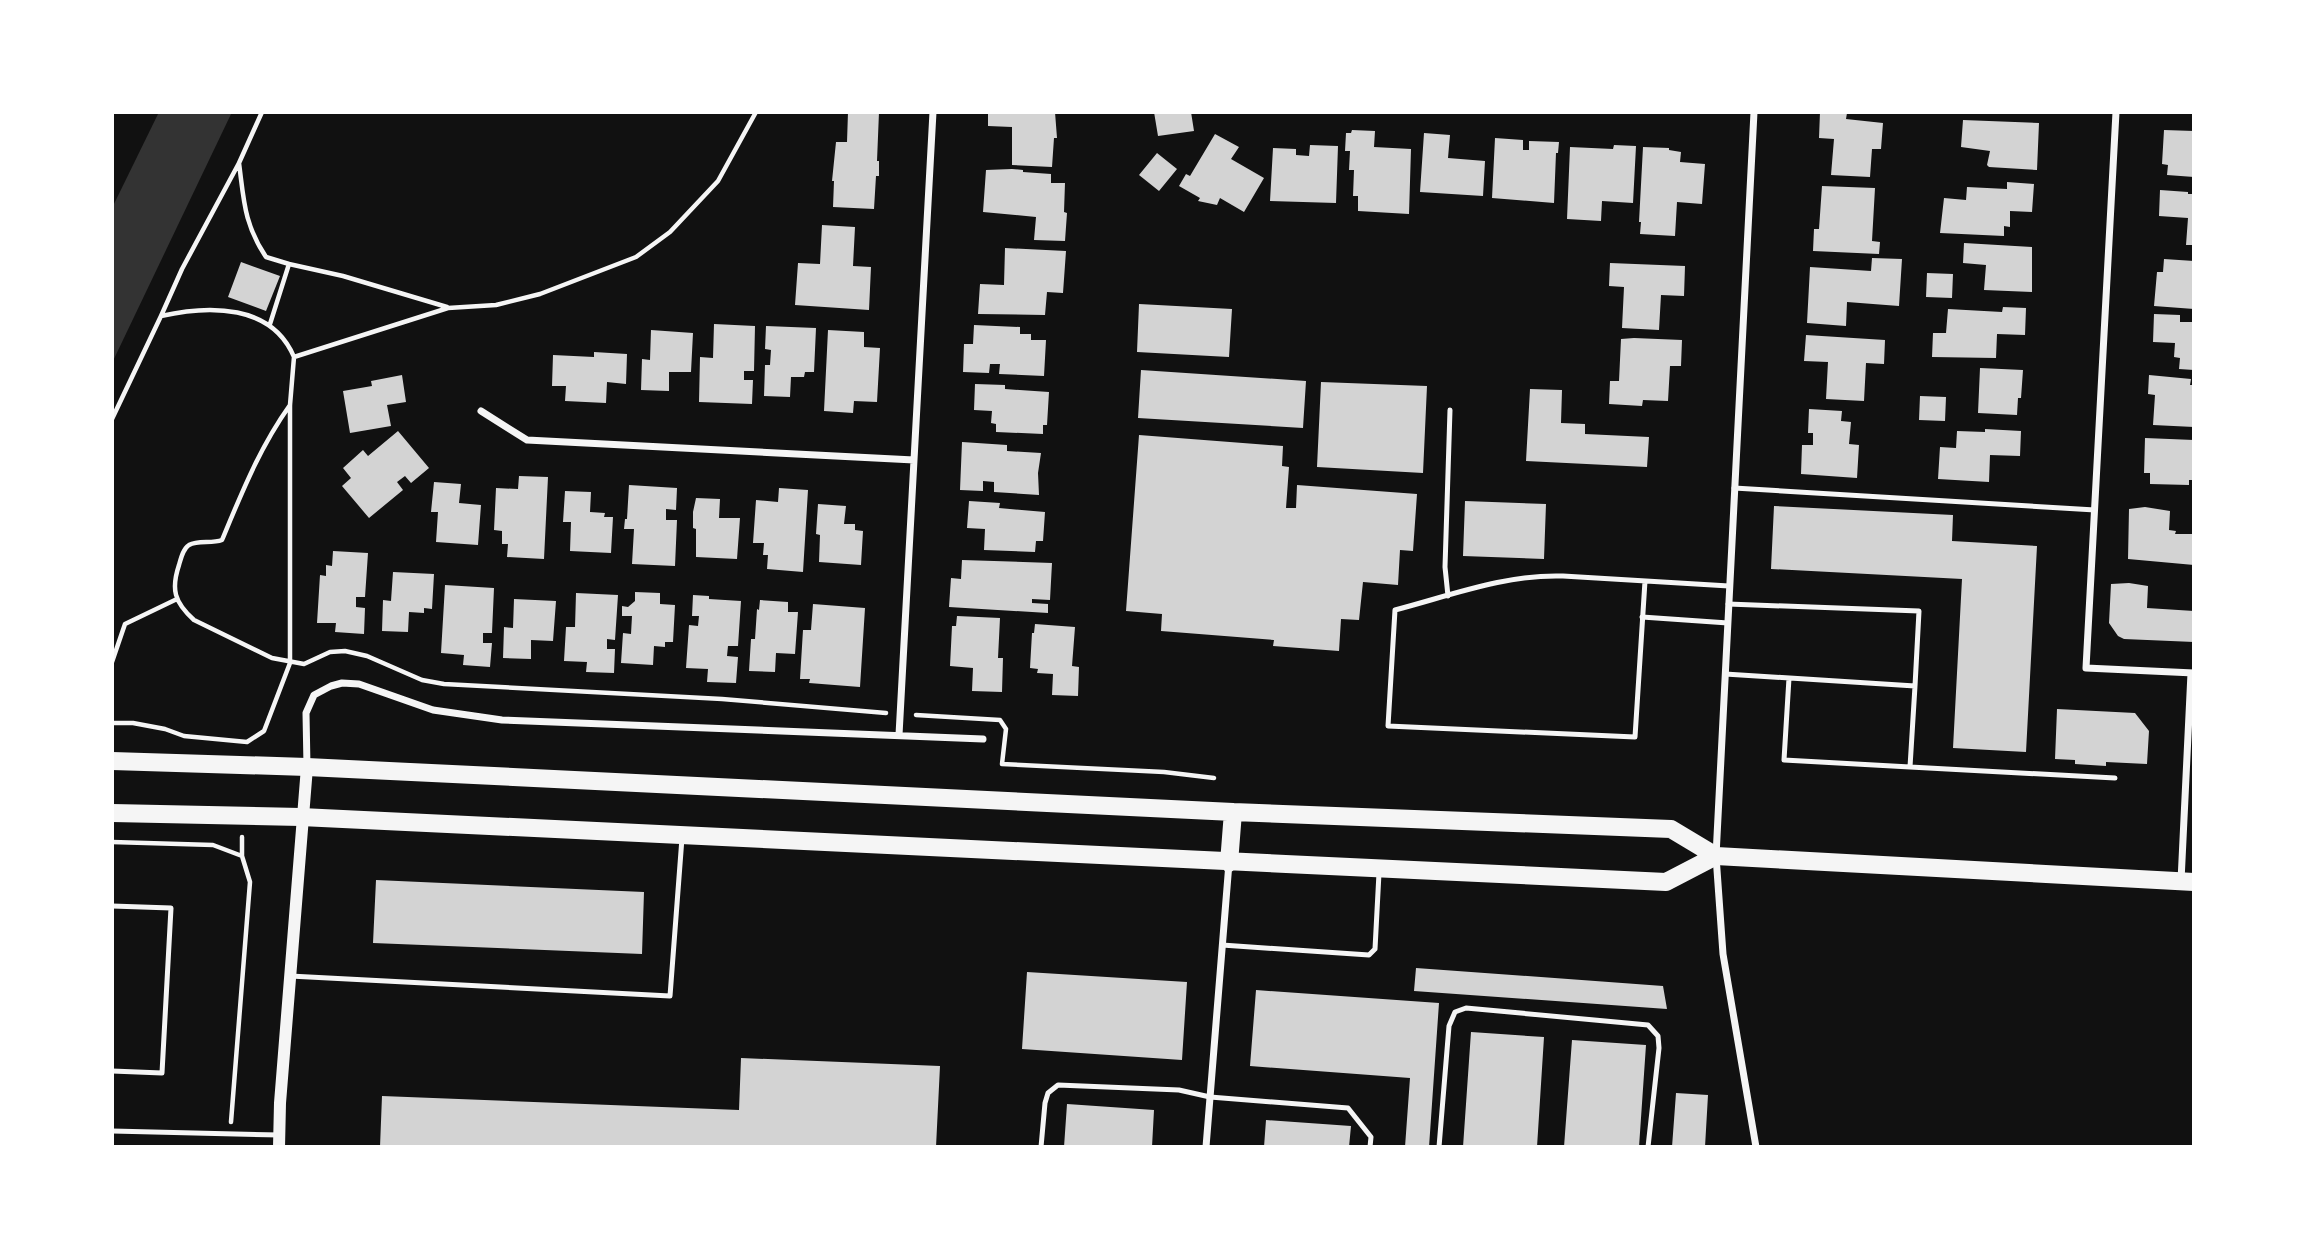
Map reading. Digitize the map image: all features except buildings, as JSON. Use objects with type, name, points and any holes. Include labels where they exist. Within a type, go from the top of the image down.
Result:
[{"type":"main road","points":[[112,761],[307,767],[1233,812],[1671,829],[1716,856],[2188,882]]},
{"type":"main road","points":[[1229,863],[1233,812]]},
{"type":"main road","points":[[112,813],[301,817],[1666,882],[1716,856]]},
{"type":"street","points":[[899,735],[933,112]]},
{"type":"street","points":[[1754,112],[1716,856],[1723,954],[1756,1147]]},
{"type":"street","points":[[2116,112],[2086,668],[2192,673],[2188,882]]},
{"type":"street","points":[[481,411],[527,440],[914,460]]},
{"type":"street","points":[[280,1141],[289,976],[307,767],[306,713],[314,695],[331,685],[359,684],[433,710],[502,720],[983,739]]},
{"type":"street","points":[[1206,1147],[1229,863]]},
{"type":"lane","points":[[1448,596],[1445,567],[1450,410]]},
{"type":"lane","points":[[1734,488],[2095,510]]},
{"type":"lane","points":[[1645,581],[1635,737],[1388,726],[1395,610],[1538,575],[1645,581],[1729,586]]},
{"type":"lane","points":[[1728,604],[1919,611],[1910,767]]},
{"type":"lane","points":[[1643,617],[1728,623]]},
{"type":"lane","points":[[1725,674],[1915,686]]},
{"type":"lane","points":[[1789,678],[1784,760],[2115,778]]},
{"type":"lane","points":[[289,976],[670,996],[682,836]]},
{"type":"lane","points":[[1223,945],[1369,955],[1375,949],[1379,869]]},
{"type":"lane","points":[[112,906],[171,908],[162,1073],[112,1071]]},
{"type":"lane","points":[[1439,1147],[1449,1026],[1455,1012],[1465,1008],[1648,1025],[1658,1036],[1659,1048],[1648,1147]]},
{"type":"lane","points":[[1041,1147],[1045,1103],[1048,1093],[1058,1085],[1179,1090],[1210,1097],[1348,1108],[1371,1137],[1370,1147]]},
{"type":"lane","points":[[112,1131],[230,1135],[280,1141]]},
{"type":"path","points":[[112,419],[182,269],[239,163],[262,112]]},
{"type":"path","points":[[294,357],[448,308],[496,305],[540,295],[636,257],[670,232],[718,181],[756,112]]},
{"type":"path","points":[[239,163],[246,215],[253,238],[266,257],[343,276],[448,308]]},
{"type":"path","points":[[270,324],[289,264]]},
{"type":"path","points":[[112,723],[133,723],[184,736],[247,742],[264,730],[290,663],[290,405],[294,357],[290,346],[270,324],[228,309],[178,312],[161,316]]},
{"type":"path","points":[[290,405],[272,430],[253,465],[222,540],[214,543],[192,543],[186,548],[173,581],[177,599],[183,610],[194,620],[272,658],[290,663]]},
{"type":"path","points":[[112,662],[125,624],[177,599]]},
{"type":"path","points":[[112,842],[213,845],[242,856],[250,882],[230,1135]]},
{"type":"shaded area","points":[[159,112],[232,112],[112,363],[112,208]]}]
